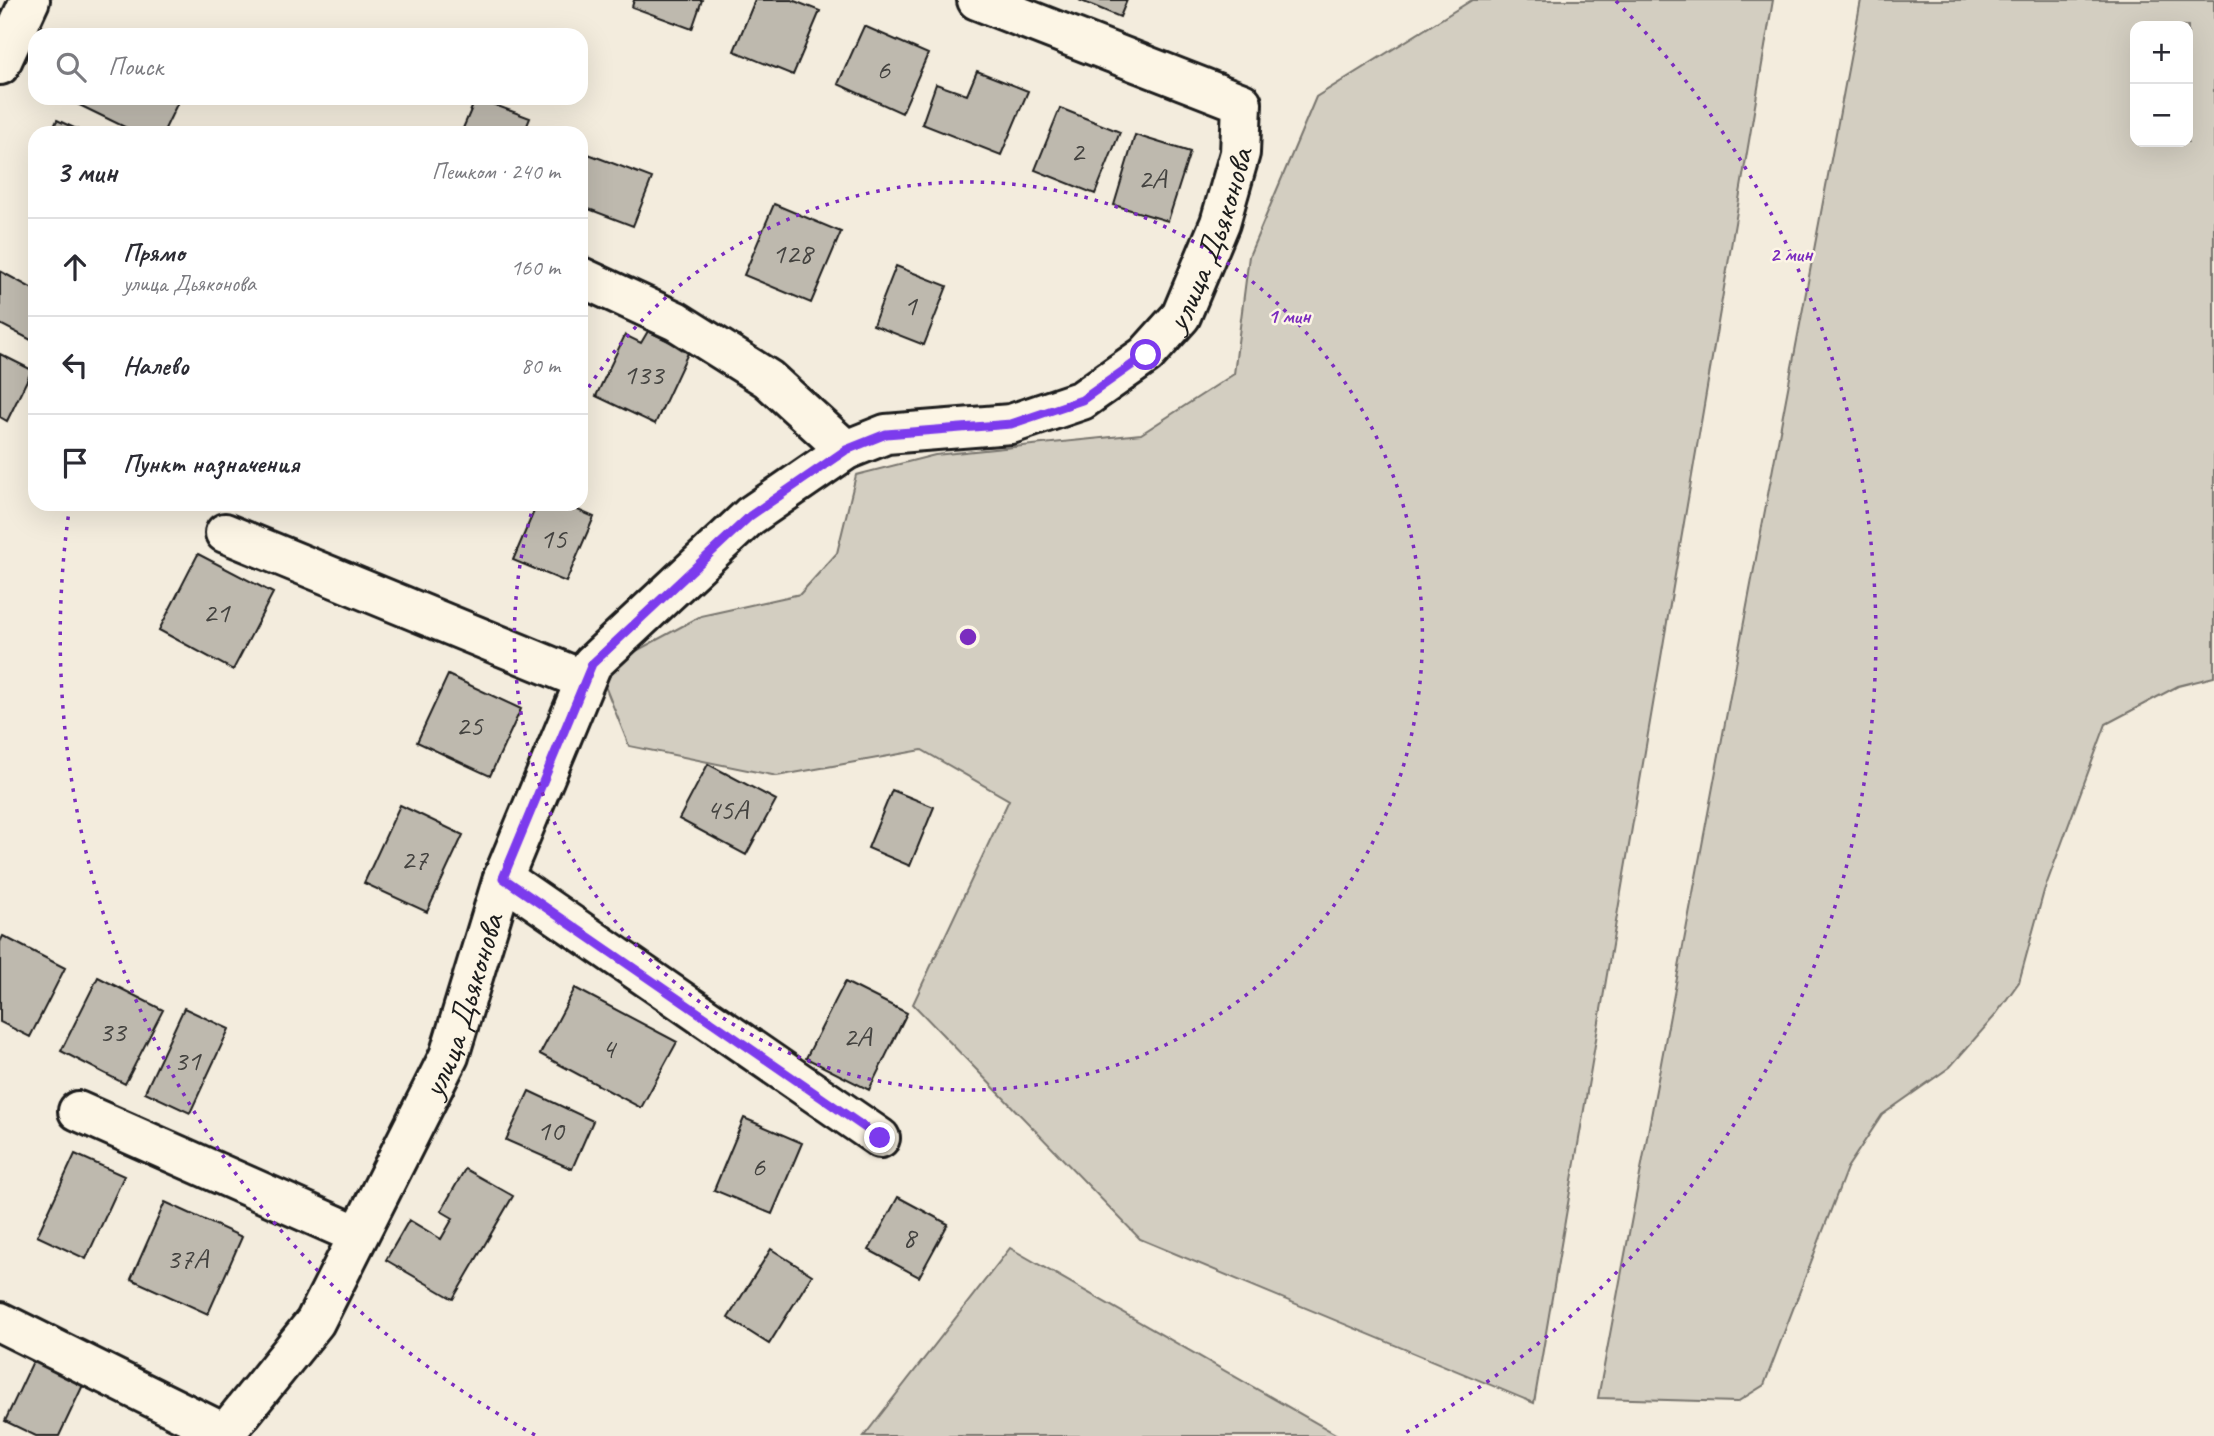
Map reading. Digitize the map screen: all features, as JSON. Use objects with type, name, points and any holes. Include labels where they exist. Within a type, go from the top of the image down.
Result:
[{"type":"street","points":[[0,65],[30,0]]},
{"type":"street","name":"улица Дьяконова","points":[[223,1435],[314,1322],[449,1056],[503,878],[592,664],[750,516],[846,450],[886,434],[1011,424],[1082,400],[1146,355],[1181,316],[1220,223],[1240,153],[1242,103],[977,0]]},
{"type":"street","points":[[588,281],[676,321],[768,379],[846,450]]},
{"type":"street","points":[[225,533],[584,680]]},
{"type":"street","points":[[503,878],[880,1138]]},
{"type":"street","points":[[78,1111],[358,1235]]},
{"type":"street","points":[[0,1322],[223,1435]]},
{"type":"shaded area","points":[[1472,0],[1773,0],[1534,1403],[1140,1239],[913,1004],[1009,800],[922,750],[777,776],[629,746],[599,671],[701,616],[800,594],[837,553],[856,475],[935,455],[1141,434],[1234,374],[1249,256],[1316,97]]},
{"type":"shaded area","points":[[1861,0],[2214,0],[2214,677],[2178,686],[2106,724],[2044,891],[2019,982],[1994,1017],[1950,1067],[1882,1115],[1847,1168],[1764,1385],[1737,1402],[1598,1398]]},
{"type":"shaded area","points":[[1010,1248],[1339,1436],[864,1436]]},
{"type":"building","points":[[634,0],[702,0],[692,29],[632,7]]},
{"type":"building","points":[[755,0],[792,0],[820,11],[793,75],[734,51]]},
{"type":"building","points":[[1079,0],[1127,0],[1120,17]]},
{"type":"building","points":[[864,26],[928,54],[902,113],[838,84]]},
{"type":"building","points":[[977,71],[1028,91],[1001,155],[922,124],[936,84],[967,95]]},
{"type":"building","points":[[79,105],[177,105],[166,126],[123,126]]},
{"type":"building","points":[[473,105],[495,105],[530,118],[527,126],[464,126]]},
{"type":"building","points":[[1060,108],[1120,132],[1095,194],[1035,170]]},
{"type":"building","points":[[57,120],[70,126],[54,126]]},
{"type":"building","points":[[1135,135],[1190,152],[1168,221],[1114,205]]},
{"type":"building","points":[[588,154],[652,178],[633,226],[588,209]]},
{"type":"building","points":[[774,204],[841,232],[811,303],[744,275]]},
{"type":"building","points":[[896,266],[947,286],[924,345],[873,325]]},
{"type":"building","points":[[0,271],[28,286],[28,338],[0,324]]},
{"type":"building","points":[[648,331],[689,351],[655,424],[596,396],[625,335],[641,343]]},
{"type":"building","points":[[0,354],[28,368],[28,378],[7,421],[0,417]]},
{"type":"building","points":[[534,511],[580,511],[594,517],[566,582],[513,560]]},
{"type":"building","points":[[198,554],[273,593],[233,670],[159,630]]},
{"type":"building","points":[[448,675],[521,709],[490,776],[417,742]]},
{"type":"building","points":[[708,764],[776,800],[746,855],[679,819]]},
{"type":"building","points":[[892,790],[934,807],[910,866],[868,848]]},
{"type":"building","points":[[400,805],[463,835],[427,912],[364,883]]},
{"type":"building","points":[[3,936],[65,968],[30,1037],[0,1022],[0,942]]},
{"type":"building","points":[[98,977],[163,1010],[125,1084],[61,1051]]},
{"type":"building","points":[[845,982],[907,1013],[869,1090],[806,1058]]},
{"type":"building","points":[[575,988],[677,1042],[641,1108],[540,1054]]},
{"type":"building","points":[[184,1008],[229,1029],[190,1113],[145,1092]]},
{"type":"building","points":[[529,1091],[593,1121],[572,1169],[506,1140]]},
{"type":"building","points":[[744,1118],[802,1143],[772,1214],[714,1190]]},
{"type":"building","points":[[75,1154],[124,1176],[86,1259],[37,1236]]},
{"type":"building","points":[[465,1169],[513,1196],[453,1299],[386,1260],[409,1220],[441,1239],[453,1218],[441,1211]]},
{"type":"building","points":[[898,1197],[948,1224],[919,1277],[869,1250]]},
{"type":"building","points":[[165,1202],[242,1237],[208,1314],[131,1279]]},
{"type":"building","points":[[771,1249],[812,1275],[769,1344],[728,1318]]},
{"type":"building","points":[[34,1359],[84,1383],[59,1436],[36,1436],[5,1421]]},
{"type":"route","points":[[880,1138],[503,878],[592,664],[750,516],[846,450],[886,434],[1011,424],[1082,400],[1146,355]]}]
